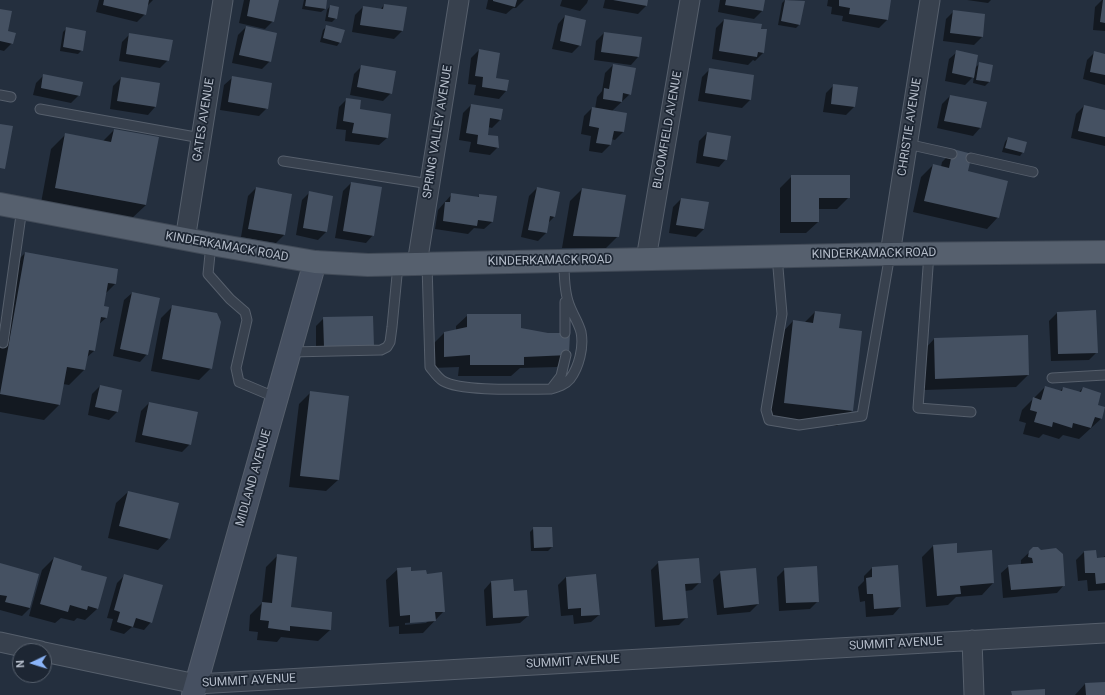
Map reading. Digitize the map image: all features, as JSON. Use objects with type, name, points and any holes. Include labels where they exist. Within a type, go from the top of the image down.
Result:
[{"type":"main road","name":"KINDERKAMACK ROAD","points":[[0,204],[185,240],[315,262],[368,265],[929,253],[1105,252]]},
{"type":"street","name":"GATES AVENUE","points":[[185,240],[223,0]]},
{"type":"street","name":"SPRING VALLEY AVENUE","points":[[414,264],[430,184],[459,0]]},
{"type":"street","name":"BLOOMFIELD AVENUE","points":[[646,259],[690,0]]},
{"type":"street","name":"CHRISTIE AVENUE","points":[[890,254],[930,0]]},
{"type":"street","name":"MIDLAND AVENUE","points":[[194,689],[315,262]]},
{"type":"street","name":"SUMMIT AVENUE","points":[[52,654],[194,689],[1105,633]]},
{"type":"street","points":[[972,640],[974,695]]},
{"type":"street","points":[[0,642],[12,645]]},
{"type":"lane","points":[[0,95],[11,97]]},
{"type":"lane","points":[[40,109],[201,138]]},
{"type":"lane","points":[[907,144],[952,154]]},
{"type":"lane","points":[[971,158],[1033,172]]},
{"type":"lane","points":[[283,161],[430,184]]},
{"type":"lane","points":[[3,343],[22,208]]},
{"type":"lane","points":[[210,244],[208,274],[230,299],[245,312],[247,320],[236,368],[239,382],[277,398]]},
{"type":"lane","points":[[929,253],[918,408],[971,412]]},
{"type":"lane","points":[[777,256],[782,314],[766,410],[769,420],[799,425],[862,416],[890,254]]},
{"type":"lane","points":[[564,261],[565,333]]},
{"type":"lane","points":[[290,352],[381,350],[387,347],[390,342],[392,327],[414,264]]},
{"type":"lane","points":[[414,264],[430,367],[443,381],[456,386],[472,388],[551,389],[561,386],[570,379],[581,355],[581,332],[571,311],[565,290]]},
{"type":"lane","points":[[551,389],[561,376],[566,356]]},
{"type":"lane","points":[[1052,378],[1105,375]]},
{"type":"building","points":[[104,0],[149,0],[146,15],[103,5]]},
{"type":"building","points":[[250,0],[279,0],[274,22],[247,16]]},
{"type":"building","points":[[306,0],[327,0],[326,9],[305,6]]},
{"type":"building","points":[[493,0],[517,0],[515,7]]},
{"type":"building","points":[[613,0],[648,0],[647,6]]},
{"type":"building","points":[[726,0],[765,0],[763,11],[725,5]]},
{"type":"building","points":[[785,0],[805,1],[800,25],[781,21]]},
{"type":"building","points":[[839,0],[891,0],[888,20],[849,14],[850,8],[839,6]]},
{"type":"building","points":[[1103,0],[1105,0],[1105,23],[1100,22]]},
{"type":"building","points":[[384,4],[407,7],[403,31],[360,25],[363,6],[383,9]]},
{"type":"building","points":[[330,5],[339,7],[337,19],[328,17]]},
{"type":"building","points":[[0,9],[12,11],[8,31],[16,33],[13,44],[0,41]]},
{"type":"building","points":[[953,10],[985,14],[983,37],[950,33]]},
{"type":"building","points":[[565,15],[586,20],[581,46],[560,41]]},
{"type":"building","points":[[724,19],[762,24],[761,29],[767,29],[764,53],[758,52],[757,57],[719,51]]},
{"type":"building","points":[[326,25],[345,30],[341,43],[323,38]]},
{"type":"building","points":[[246,26],[277,33],[271,62],[239,55]]},
{"type":"building","points":[[66,27],[86,31],[83,51],[63,47]]},
{"type":"building","points":[[604,32],[642,37],[639,57],[601,52]]},
{"type":"building","points":[[129,33],[173,40],[169,61],[126,54]]},
{"type":"building","points":[[479,49],[500,53],[496,78],[509,80],[507,91],[482,87],[483,77],[475,76]]},
{"type":"building","points":[[956,50],[978,55],[974,78],[952,73]]},
{"type":"building","points":[[1094,51],[1105,54],[1105,75],[1090,72]]},
{"type":"building","points":[[979,62],[993,65],[990,82],[976,80]]},
{"type":"building","points":[[613,64],[636,68],[631,95],[623,93],[622,102],[603,99],[604,88],[609,89]]},
{"type":"building","points":[[361,65],[396,71],[392,94],[357,87]]},
{"type":"building","points":[[709,68],[754,75],[751,100],[705,93]]},
{"type":"building","points":[[43,74],[83,82],[80,96],[41,88]]},
{"type":"building","points":[[232,76],[272,83],[268,109],[228,102]]},
{"type":"building","points":[[121,77],[160,83],[156,107],[117,101]]},
{"type":"building","points":[[833,84],[858,87],[855,107],[831,104]]},
{"type":"building","points":[[950,95],[987,102],[981,128],[944,121]]},
{"type":"building","points":[[346,98],[361,100],[360,109],[391,114],[388,138],[352,133],[354,123],[343,121]]},
{"type":"building","points":[[471,104],[503,109],[501,120],[490,118],[488,135],[498,136],[499,148],[477,144],[478,135],[466,133]]},
{"type":"building","points":[[1084,105],[1105,110],[1105,137],[1078,131]]},
{"type":"building","points":[[592,107],[627,113],[624,132],[614,131],[611,145],[596,143],[599,128],[589,126]]},
{"type":"building","points":[[0,124],[13,126],[5,169],[0,168]]},
{"type":"building","points":[[114,129],[159,137],[146,205],[55,188],[65,133],[111,142]]},
{"type":"building","points":[[707,132],[731,136],[727,160],[703,156]]},
{"type":"building","points":[[1008,137],[1027,142],[1024,153],[1005,148]]},
{"type":"building","points":[[953,149],[972,154],[968,171],[1008,181],[999,218],[924,201],[933,164],[949,168]]},
{"type":"building","points":[[791,175],[850,175],[850,198],[819,198],[819,222],[791,222]]},
{"type":"building","points":[[351,182],[382,187],[374,236],[343,231]]},
{"type":"building","points":[[256,187],[292,194],[285,235],[248,229]]},
{"type":"building","points":[[537,187],[560,192],[555,217],[550,216],[547,233],[528,230]]},
{"type":"building","points":[[582,188],[626,195],[619,237],[573,236]]},
{"type":"building","points":[[309,191],[333,196],[327,232],[303,228]]},
{"type":"building","points":[[451,193],[479,197],[479,194],[497,196],[493,222],[478,220],[477,226],[443,221],[445,202],[450,202]]},
{"type":"building","points":[[681,198],[709,202],[704,229],[676,225]]},
{"type":"building","points":[[25,252],[118,269],[116,284],[108,283],[104,306],[109,307],[107,318],[101,317],[95,351],[89,350],[85,370],[67,367],[60,405],[0,394]]},
{"type":"building","points":[[132,292],[160,298],[148,355],[120,349]]},
{"type":"building","points":[[172,305],[217,313],[221,322],[212,369],[162,359]]},
{"type":"building","points":[[1096,310],[1098,353],[1058,354],[1057,312]]},
{"type":"building","points":[[815,311],[841,314],[839,328],[862,331],[853,411],[784,403],[793,320],[813,323]]},
{"type":"building","points":[[467,314],[521,314],[521,328],[548,333],[570,333],[569,355],[524,357],[524,365],[470,365],[470,355],[444,357],[444,332],[467,327]]},
{"type":"building","points":[[373,316],[374,346],[324,347],[323,317]]},
{"type":"building","points":[[1028,335],[1029,375],[935,379],[934,338]]},
{"type":"building","points":[[100,385],[122,390],[118,412],[95,407]]},
{"type":"building","points":[[1045,386],[1062,391],[1063,387],[1081,392],[1083,387],[1101,393],[1098,405],[1105,407],[1102,419],[1095,417],[1091,428],[1073,423],[1072,428],[1053,422],[1052,427],[1034,422],[1037,412],[1030,410],[1033,397],[1041,400]]},
{"type":"building","points":[[310,391],[349,396],[339,480],[300,476]]},
{"type":"building","points":[[149,402],[198,412],[191,445],[142,435]]},
{"type":"building","points":[[128,491],[179,503],[170,539],[119,526]]},
{"type":"building","points":[[533,527],[552,527],[553,547],[534,548]]},
{"type":"building","points":[[957,543],[957,553],[992,550],[994,583],[960,586],[961,594],[937,596],[933,545]]},
{"type":"building","points":[[1033,547],[1038,547],[1041,550],[1056,548],[1063,554],[1065,586],[1011,590],[1008,565],[1033,563],[1032,558],[1028,557],[1029,551]]},
{"type":"building","points":[[1096,550],[1097,558],[1105,557],[1105,583],[1096,584],[1095,573],[1085,573],[1084,551]]},
{"type":"building","points":[[277,554],[297,557],[291,607],[332,612],[331,630],[290,626],[290,631],[268,628],[269,621],[260,620],[262,602],[272,603]]},
{"type":"building","points":[[54,557],[82,566],[81,570],[107,577],[98,609],[88,606],[87,610],[70,605],[68,612],[40,604]]},
{"type":"building","points":[[699,558],[701,583],[685,584],[688,618],[663,620],[658,561]]},
{"type":"building","points":[[0,563],[39,574],[30,608],[5,602],[7,596],[0,595]]},
{"type":"building","points":[[898,565],[901,607],[874,609],[873,594],[867,594],[866,578],[872,577],[872,567]]},
{"type":"building","points":[[817,566],[819,602],[786,603],[784,568]]},
{"type":"building","points":[[411,567],[411,571],[426,570],[427,574],[442,572],[445,612],[435,612],[436,621],[410,623],[410,615],[400,616],[397,568]]},
{"type":"building","points":[[756,568],[759,604],[724,608],[720,571]]},
{"type":"building","points":[[124,574],[163,585],[152,623],[136,618],[133,627],[117,622],[120,612],[114,610]]},
{"type":"building","points":[[596,574],[600,615],[581,616],[581,608],[568,609],[566,577]]},
{"type":"building","points":[[513,579],[514,591],[527,590],[529,616],[493,618],[491,581]]},
{"type":"building","points":[[1105,682],[1105,695],[1086,695],[1085,683]]},
{"type":"building","points":[[1045,689],[1045,695],[1012,695],[1011,691]]}]
